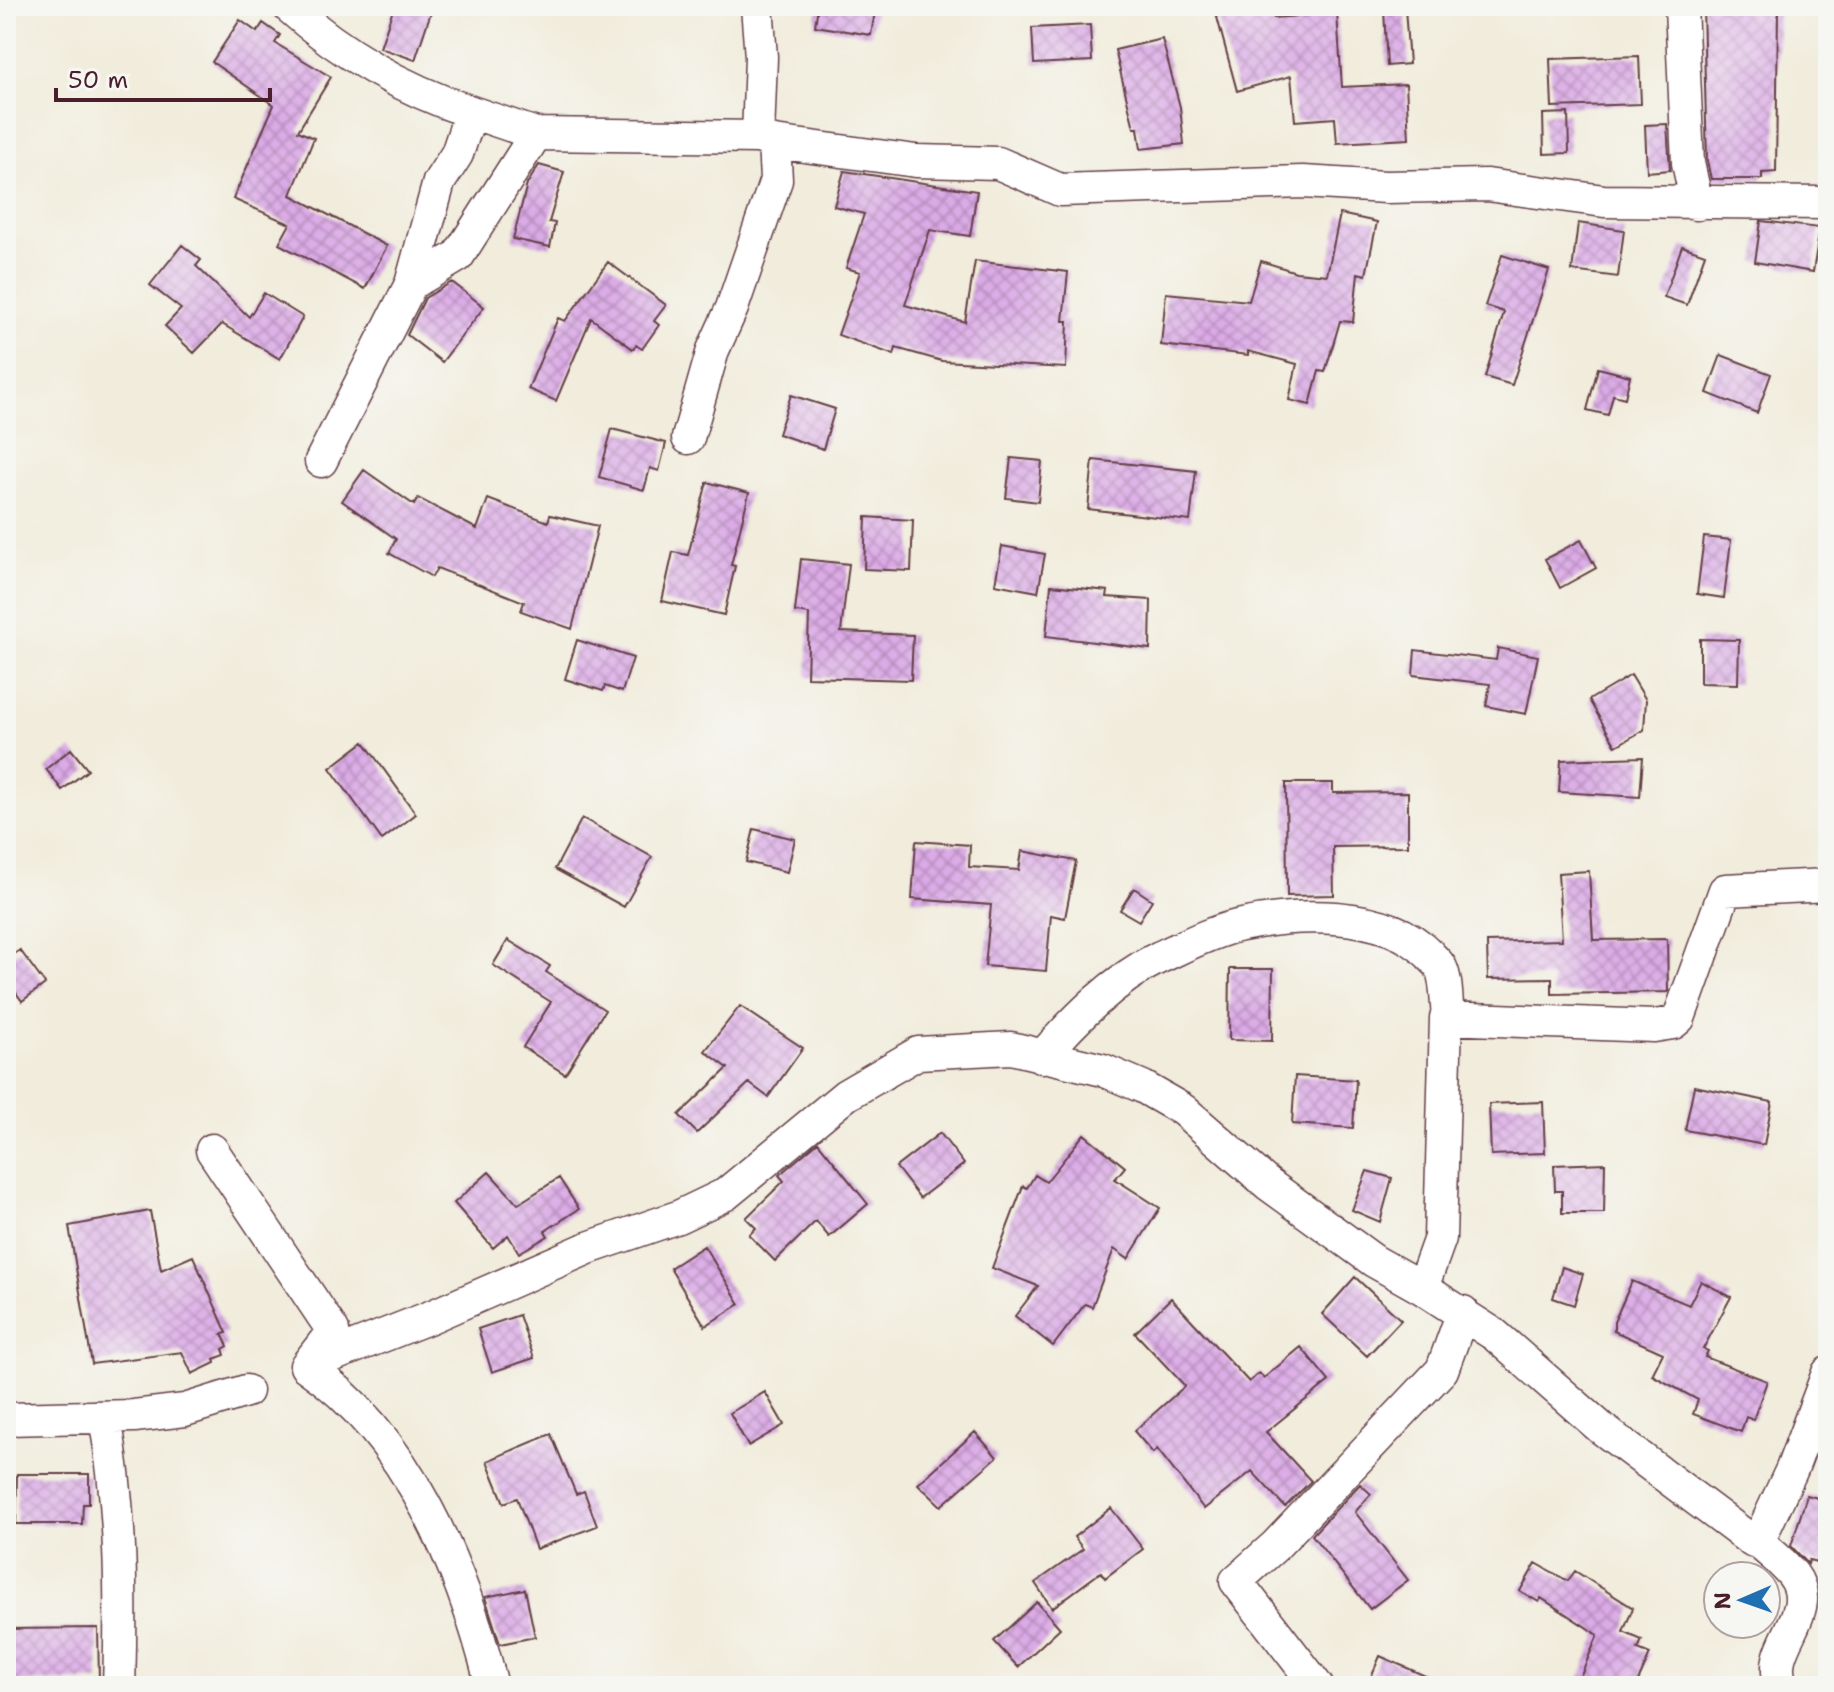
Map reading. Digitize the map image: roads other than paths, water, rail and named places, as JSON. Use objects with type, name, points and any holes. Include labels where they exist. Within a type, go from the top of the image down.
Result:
[{"type":"street","points":[[288,6],[329,43],[422,95],[536,134],[766,139],[916,161],[998,163],[1060,190],[1303,182],[1386,187],[1487,185],[1604,201],[1828,203]]},
{"type":"street","points":[[688,438],[713,350],[732,308],[776,180],[766,139],[757,6]]},
{"type":"street","points":[[1681,6],[1688,163],[1697,204]]},
{"type":"street","points":[[321,461],[411,284],[439,182],[457,154],[471,112]]},
{"type":"street","points":[[411,284],[458,256],[536,134]]},
{"type":"street","points":[[1448,1016],[1654,1026],[1673,1023],[1679,1018],[1725,890],[1731,887],[1828,885]]},
{"type":"street","points":[[1042,1057],[1068,1027],[1114,987],[1155,959],[1236,926],[1341,918],[1391,928],[1415,940],[1441,967],[1448,1016],[1444,1021],[1440,1238],[1422,1288]]},
{"type":"street","points":[[306,1366],[588,1248],[678,1217],[726,1194],[846,1095],[918,1053],[1011,1048],[1103,1070],[1143,1087],[1183,1110],[1268,1184],[1374,1261],[1463,1312],[1601,1428],[1746,1539],[1756,1540],[1794,1577],[1813,1590],[1801,1597],[1799,1621],[1783,1641],[1777,1676],[1782,1686]]},
{"type":"street","points":[[212,1150],[333,1331],[306,1366]]},
{"type":"street","points":[[1317,1686],[1236,1581],[1275,1546],[1442,1370],[1463,1312]]},
{"type":"street","points":[[306,1366],[329,1382],[382,1440],[405,1472],[450,1559],[478,1628],[492,1686]]},
{"type":"street","points":[[1756,1540],[1792,1469],[1828,1373]]},
{"type":"street","points":[[6,1419],[105,1417],[185,1410],[246,1391]]},
{"type":"street","points":[[105,1417],[117,1485],[123,1564],[119,1686]]}]
